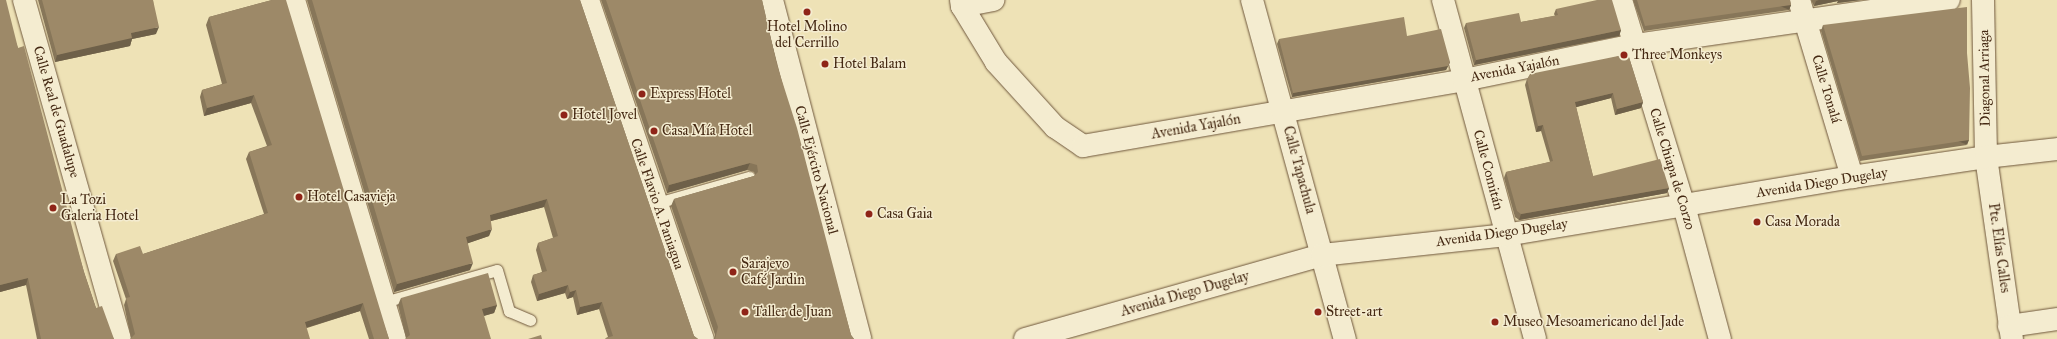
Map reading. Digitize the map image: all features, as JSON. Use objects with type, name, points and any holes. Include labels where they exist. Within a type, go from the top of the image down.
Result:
[{"type":"street","name":"Calle Real de Guadalupe","points":[[24,0],[120,339]]},
{"type":"street","points":[[294,0],[395,339]]},
{"type":"street","name":"Calle Flavio A. Paniagua","points":[[588,0],[703,339]]},
{"type":"street","name":"Calle Ejército Nacional","points":[[772,0],[860,339]]},
{"type":"street","points":[[962,3],[993,0]]},
{"type":"street","name":"Calle Tapachula","points":[[1252,0],[1345,339]]},
{"type":"street","name":"Calle Comitán","points":[[1443,0],[1505,235],[1535,339]]},
{"type":"street","name":"Calle Chiapa de Corzo","points":[[1621,0],[1684,206],[1720,339]]},
{"type":"street","name":"Avenida Yajalón","points":[[962,3],[996,62],[1055,127],[1083,146],[1464,80],[1802,10],[1949,0]]},
{"type":"street","name":"Diagonal Arriaga","points":[[1983,0],[1986,157]]},
{"type":"street","name":"Calle Tonalá","points":[[1802,10],[1852,177]]},
{"type":"street","name":"Avenida Diego Dugelay","points":[[1025,339],[1322,255],[1505,235],[1852,177],[1986,157],[2057,149]]},
{"type":"street","name":"Pte. Elías Calles","points":[[1986,157],[2011,332]]},
{"type":"street","points":[[2011,332],[2057,319]]},
{"type":"lane","points":[[657,203],[749,177]]},
{"type":"lane","points":[[384,302],[497,270],[509,311],[530,320]]},
{"type":"building","points":[[0,0],[6,0],[18,48],[24,46],[84,272],[96,308],[102,306],[114,339],[41,339],[28,278],[0,285]]},
{"type":"building","points":[[42,0],[153,0],[159,27],[131,33],[132,38],[57,55]]},
{"type":"building","points":[[272,0],[286,0],[389,339],[374,339],[363,303],[305,322],[310,339],[130,339],[135,334],[126,298],[130,297],[116,254],[140,246],[143,254],[268,213],[249,152],[272,145],[254,95],[207,108],[202,90],[227,83],[209,17]]},
{"type":"building","points":[[312,0],[580,0],[694,336],[698,339],[606,339],[613,336],[602,302],[580,307],[576,290],[570,292],[568,285],[539,294],[533,275],[547,271],[538,243],[558,236],[547,199],[490,215],[492,229],[466,237],[473,263],[397,284]]},
{"type":"building","points":[[606,0],[762,0],[777,65],[797,128],[851,335],[854,339],[715,339],[718,327],[674,199],[754,176],[758,172],[757,165],[750,163],[669,185]]},
{"type":"building","points":[[1597,0],[1612,0],[1621,30],[1476,60],[1466,23],[1519,13],[1521,22],[1558,15],[1556,9]]},
{"type":"building","points":[[1637,0],[1790,0],[1791,5],[1645,26]]},
{"type":"building","points":[[1967,7],[1967,53],[1970,88],[1969,140],[1862,156],[1823,25]]},
{"type":"building","points":[[1404,17],[1407,36],[1441,29],[1450,62],[1448,66],[1293,93],[1279,39]]},
{"type":"building","points":[[1628,54],[1643,102],[1617,109],[1613,93],[1575,102],[1593,176],[1660,159],[1669,188],[1521,214],[1517,211],[1506,172],[1553,161],[1543,125],[1538,126],[1527,79],[1530,74]]},
{"type":"building","points":[[488,273],[497,305],[482,309],[491,339],[405,339],[410,335],[401,298]]},
{"type":"building","points":[[541,335],[542,339],[528,339]]},
{"type":"place","name":"Hotel Molino del Cerrillo","points":[[807,12]]},
{"type":"place","name":"Three Monkeys","points":[[1624,55]]},
{"type":"place","name":"Hotel Balam","points":[[825,64]]},
{"type":"place","name":"Express Hotel","points":[[642,94]]},
{"type":"place","name":"Hotel Jovel","points":[[564,115]]},
{"type":"place","name":"Casa Mía Hotel","points":[[654,131]]},
{"type":"place","name":"Hotel Casavieja","points":[[299,197]]},
{"type":"place","name":"La Tozi Galeria Hotel","points":[[53,208]]},
{"type":"place","name":"Casa Gaia","points":[[869,214]]},
{"type":"place","name":"Casa Morada","points":[[1757,222]]},
{"type":"place","name":"Sarajevo Café Jardin","points":[[733,272]]},
{"type":"place","name":"Taller de Juan","points":[[745,312]]},
{"type":"place","name":"Street-art","points":[[1318,312]]},
{"type":"place","name":"Museo Mesoamericano del Jade","points":[[1495,322]]}]
